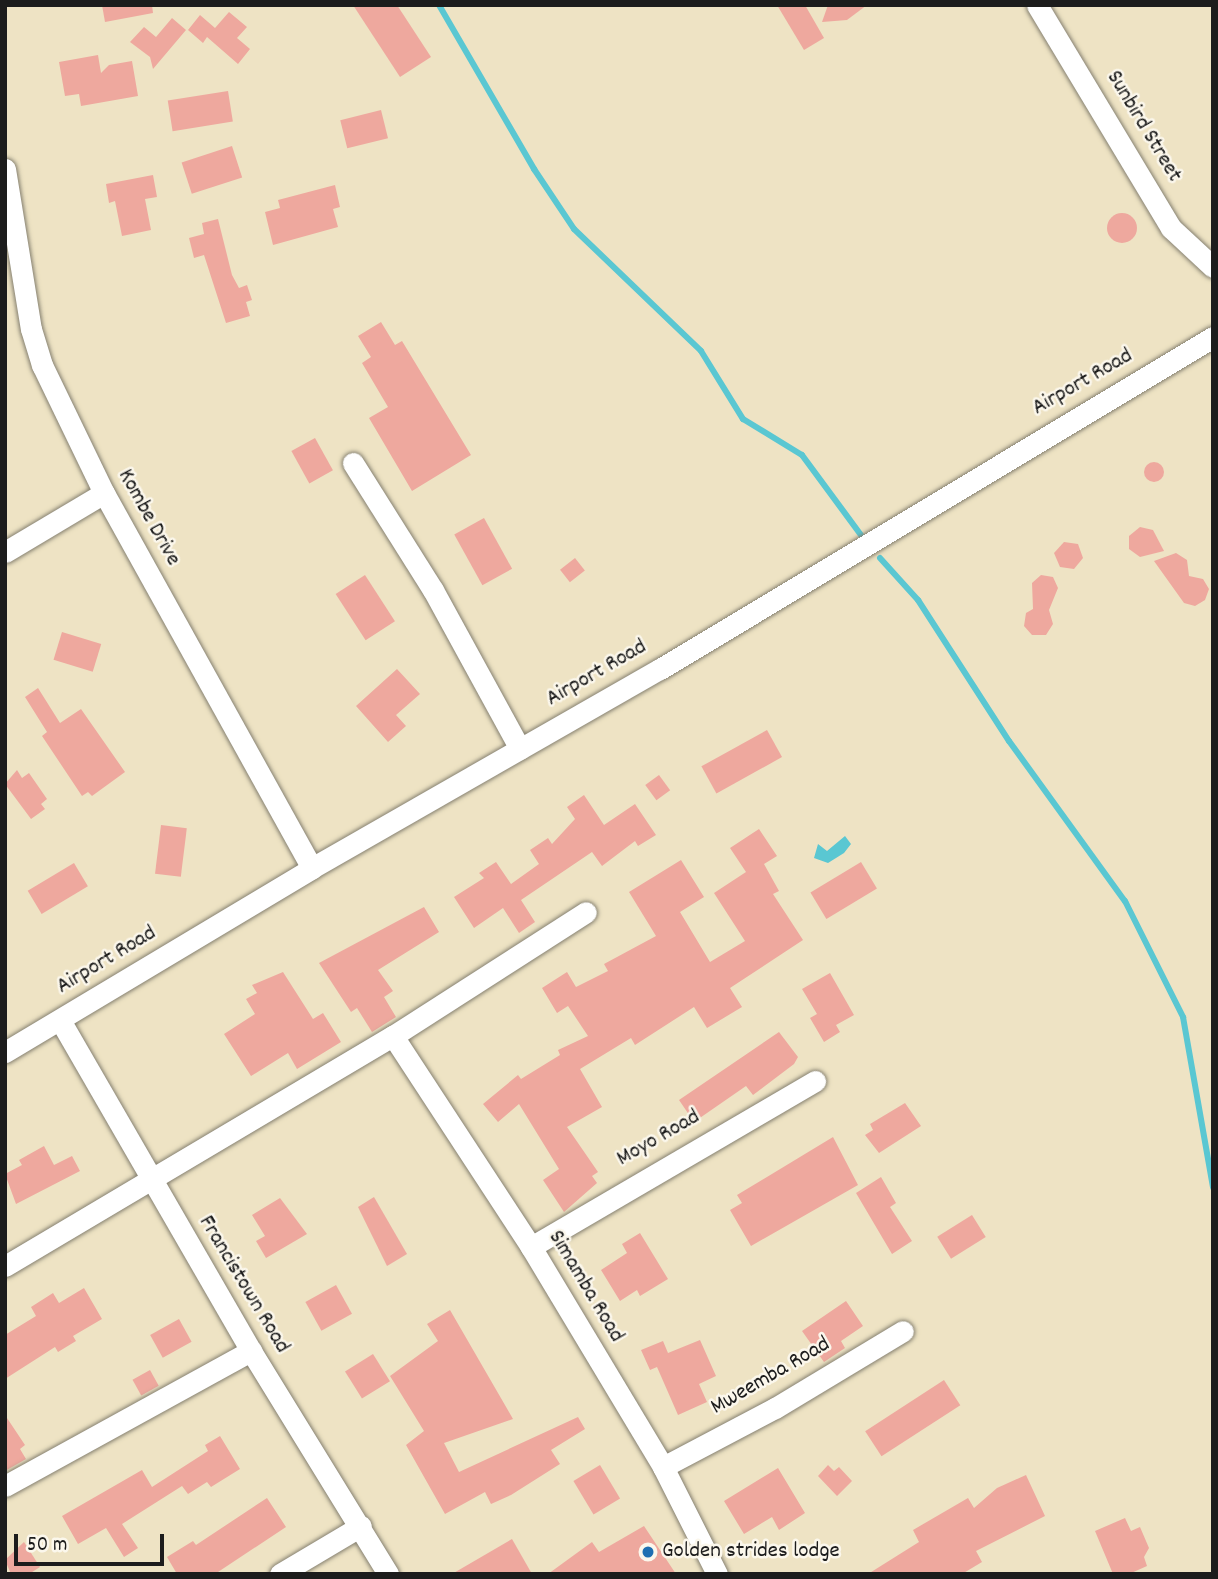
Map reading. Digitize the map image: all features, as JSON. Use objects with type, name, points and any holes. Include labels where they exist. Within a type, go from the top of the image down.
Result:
[{"type":"street","name":"Sunbird Street","points":[[1037,5],[1171,228],[1213,267]]},
{"type":"street","name":"Kombe Drive","points":[[5,169],[31,329],[43,365],[104,494],[312,868]]},
{"type":"street","name":"Airport Road","points":[[5,1052],[1213,337]]},
{"type":"street","points":[[353,463],[433,590],[520,749]]},
{"type":"street","points":[[5,552],[104,494]]},
{"type":"street","points":[[5,1266],[149,1178],[393,1036],[586,912]]},
{"type":"street","name":"Francistown Road","points":[[60,1020],[251,1351],[361,1526],[388,1574]]},
{"type":"street","name":"Simamba Road","points":[[393,1036],[531,1247],[663,1467],[716,1574]]},
{"type":"street","name":"Moyo Road","points":[[531,1247],[815,1081]]},
{"type":"street","name":"Mweemba Road","points":[[663,1467],[775,1408],[903,1331]]},
{"type":"street","points":[[5,1486],[251,1351]]},
{"type":"street","points":[[280,1574],[361,1526]]},
{"type":"water","points":[[845,836],[851,844],[844,853],[828,863],[814,858],[818,844],[827,851]]},
{"type":"building","points":[[102,5],[152,5],[153,13],[105,22]]},
{"type":"building","points":[[353,5],[397,5],[431,57],[400,77]]},
{"type":"building","points":[[777,5],[805,5],[824,38],[804,50]]},
{"type":"building","points":[[828,5],[867,5],[847,20],[822,22]]},
{"type":"building","points":[[229,12],[247,27],[237,38],[250,49],[238,64],[207,37],[203,43],[188,30],[200,15],[215,28]]},
{"type":"building","points":[[172,18],[186,30],[153,69],[150,57],[130,42],[144,27],[156,37]]},
{"type":"building","points":[[98,55],[101,73],[109,65],[132,61],[138,96],[81,106],[79,94],[65,96],[59,62]]},
{"type":"building","points":[[228,91],[233,122],[173,131],[168,101]]},
{"type":"building","points":[[381,110],[388,138],[347,148],[340,120]]},
{"type":"building","points":[[232,146],[242,177],[192,194],[182,162]]},
{"type":"building","points":[[153,175],[157,197],[145,199],[151,230],[122,236],[115,201],[109,203],[106,184]]},
{"type":"building","points":[[335,185],[340,207],[333,209],[338,227],[273,245],[265,212],[280,208],[278,200]]},
{"type":"building","points":[[1122,213],[1133,217],[1137,228],[1133,239],[1122,243],[1111,239],[1107,228],[1111,217]]},
{"type":"building","points":[[218,219],[232,275],[239,288],[247,285],[252,300],[246,302],[250,316],[226,323],[204,255],[194,258],[189,238],[204,234],[202,223]]},
{"type":"building","points":[[381,322],[395,345],[402,341],[471,455],[412,491],[369,418],[388,407],[362,363],[371,357],[358,336]]},
{"type":"building","points":[[315,438],[333,470],[309,483],[291,451]]},
{"type":"building","points":[[1154,462],[1161,465],[1164,472],[1161,479],[1154,482],[1147,479],[1144,472],[1147,465]]},
{"type":"building","points":[[484,518],[512,569],[482,585],[454,534]]},
{"type":"building","points":[[1140,527],[1153,530],[1164,551],[1140,557],[1129,549],[1129,536]]},
{"type":"building","points":[[1064,542],[1078,544],[1083,558],[1074,569],[1060,567],[1054,553]]},
{"type":"building","points":[[1176,553],[1187,560],[1189,576],[1203,579],[1209,589],[1205,600],[1195,606],[1184,603],[1154,561]]},
{"type":"building","points":[[575,558],[585,571],[570,582],[560,570]]},
{"type":"building","points":[[365,575],[395,621],[366,640],[336,594]]},
{"type":"building","points":[[1041,575],[1053,577],[1058,588],[1049,610],[1053,624],[1046,635],[1032,635],[1024,626],[1026,613],[1033,609],[1032,583]]},
{"type":"building","points":[[62,632],[101,644],[93,672],[54,660]]},
{"type":"building","points":[[397,669],[420,694],[396,715],[406,726],[388,742],[356,706]]},
{"type":"building","points":[[38,688],[60,723],[81,709],[125,772],[92,796],[88,792],[82,796],[42,736],[47,732],[25,697]]},
{"type":"building","points":[[767,730],[782,757],[716,793],[701,766]]},
{"type":"building","points":[[17,770],[22,778],[29,773],[47,799],[41,804],[45,809],[31,819],[5,784]]},
{"type":"building","points":[[659,775],[670,790],[656,800],[645,785]]},
{"type":"building","points":[[584,795],[604,825],[635,804],[656,835],[638,846],[635,841],[602,866],[592,852],[521,900],[535,922],[519,933],[503,908],[474,928],[454,897],[484,878],[479,873],[496,862],[511,884],[539,864],[530,850],[548,838],[552,844],[575,819],[567,807]]},
{"type":"building","points":[[161,825],[187,828],[181,877],[155,874]]},
{"type":"building","points":[[759,829],[777,856],[764,864],[779,891],[773,894],[803,940],[730,988],[742,1007],[707,1028],[694,1007],[635,1045],[631,1038],[580,1069],[602,1107],[567,1127],[598,1172],[592,1176],[597,1183],[564,1212],[543,1180],[559,1169],[519,1104],[498,1122],[483,1104],[518,1075],[521,1079],[560,1055],[558,1050],[588,1036],[568,1006],[557,1013],[542,988],[567,972],[576,987],[608,971],[604,964],[656,936],[629,892],[681,860],[704,897],[680,912],[710,962],[745,941],[714,893],[746,872],[730,848]]},
{"type":"building","points":[[861,862],[877,889],[826,919],[810,892]]},
{"type":"building","points":[[74,863],[88,886],[42,914],[28,891]]},
{"type":"building","points":[[424,907],[439,932],[378,970],[393,991],[384,997],[396,1017],[372,1032],[357,1008],[351,1012],[319,963]]},
{"type":"building","points":[[283,972],[313,1019],[323,1013],[341,1042],[297,1069],[288,1053],[251,1076],[224,1034],[255,1014],[246,999],[257,993],[252,985]]},
{"type":"building","points":[[830,973],[854,1015],[836,1025],[840,1032],[824,1042],[810,1018],[817,1014],[802,989]]},
{"type":"building","points":[[779,1032],[798,1057],[794,1064],[753,1095],[746,1086],[694,1122],[679,1100]]},
{"type":"building","points":[[905,1103],[921,1126],[879,1153],[865,1135],[873,1130],[870,1124]]},
{"type":"building","points":[[833,1137],[858,1185],[751,1246],[730,1210],[742,1203],[737,1195]]},
{"type":"building","points":[[44,1146],[54,1165],[72,1156],[80,1171],[16,1204],[5,1174],[22,1165],[19,1160]]},
{"type":"building","points":[[881,1177],[896,1203],[890,1207],[912,1241],[892,1254],[856,1193]]},
{"type":"building","points":[[374,1197],[407,1254],[387,1266],[358,1207]]},
{"type":"building","points":[[280,1198],[307,1234],[266,1258],[256,1241],[265,1236],[252,1215]]},
{"type":"building","points":[[972,1215],[986,1237],[951,1259],[937,1237]]},
{"type":"building","points":[[640,1233],[668,1279],[640,1296],[637,1290],[620,1301],[601,1270],[627,1253],[622,1244]]},
{"type":"building","points":[[336,1285],[352,1314],[321,1331],[305,1302]]},
{"type":"building","points":[[84,1288],[102,1319],[73,1336],[76,1341],[58,1352],[55,1347],[5,1379],[5,1335],[36,1316],[31,1307],[53,1293],[59,1303]]},
{"type":"building","points":[[846,1301],[863,1326],[841,1341],[845,1348],[824,1362],[802,1331]]},
{"type":"building","points":[[450,1310],[513,1419],[444,1443],[459,1472],[578,1417],[585,1429],[551,1450],[560,1464],[511,1495],[491,1504],[485,1492],[445,1514],[406,1445],[424,1431],[390,1376],[438,1341],[427,1324]]},
{"type":"building","points":[[179,1319],[192,1342],[163,1358],[150,1335]]},
{"type":"building","points":[[700,1340],[716,1376],[699,1384],[707,1402],[678,1415],[657,1367],[650,1370],[641,1350],[663,1341],[668,1353]]},
{"type":"building","points":[[373,1354],[390,1381],[362,1399],[345,1371]]},
{"type":"building","points":[[150,1370],[159,1386],[141,1395],[133,1380]]},
{"type":"building","points":[[944,1380],[960,1405],[882,1456],[865,1431]]},
{"type":"building","points":[[5,1415],[25,1445],[20,1449],[26,1459],[5,1471]]},
{"type":"building","points":[[220,1436],[240,1469],[211,1487],[207,1482],[188,1494],[182,1486],[122,1524],[138,1548],[124,1557],[106,1528],[78,1544],[62,1516],[142,1470],[152,1487],[208,1451],[205,1445]]},
{"type":"building","points":[[600,1465],[620,1498],[594,1514],[573,1481]]},
{"type":"building","points":[[828,1465],[834,1471],[839,1467],[852,1481],[837,1496],[818,1476]]},
{"type":"building","points":[[778,1468],[805,1513],[779,1530],[772,1517],[744,1534],[724,1501]]},
{"type":"building","points":[[1026,1475],[1045,1516],[976,1551],[982,1562],[962,1574],[868,1574],[919,1542],[913,1530],[968,1498],[974,1508],[997,1488]]},
{"type":"building","points":[[267,1498],[286,1527],[215,1574],[177,1574],[167,1557],[193,1541],[196,1545]]},
{"type":"building","points":[[1125,1518],[1131,1531],[1140,1527],[1149,1548],[1144,1557],[1147,1566],[1129,1574],[1113,1574],[1095,1531]]},
{"type":"building","points":[[644,1526],[676,1574],[548,1574],[592,1542],[599,1552]]},
{"type":"building","points":[[512,1539],[532,1574],[452,1574]]},
{"type":"building","points":[[24,1542],[40,1567],[29,1574],[11,1574],[5,1560]]},
{"type":"waterway","points":[[439,5],[534,169],[574,229],[701,351],[743,419],[802,455],[861,535]]},
{"type":"waterway","points":[[880,558],[918,600],[1009,741],[1125,901],[1183,1017],[1213,1187]]},
{"type":"place","name":"Golden strides lodge","points":[[648,1552]]}]
